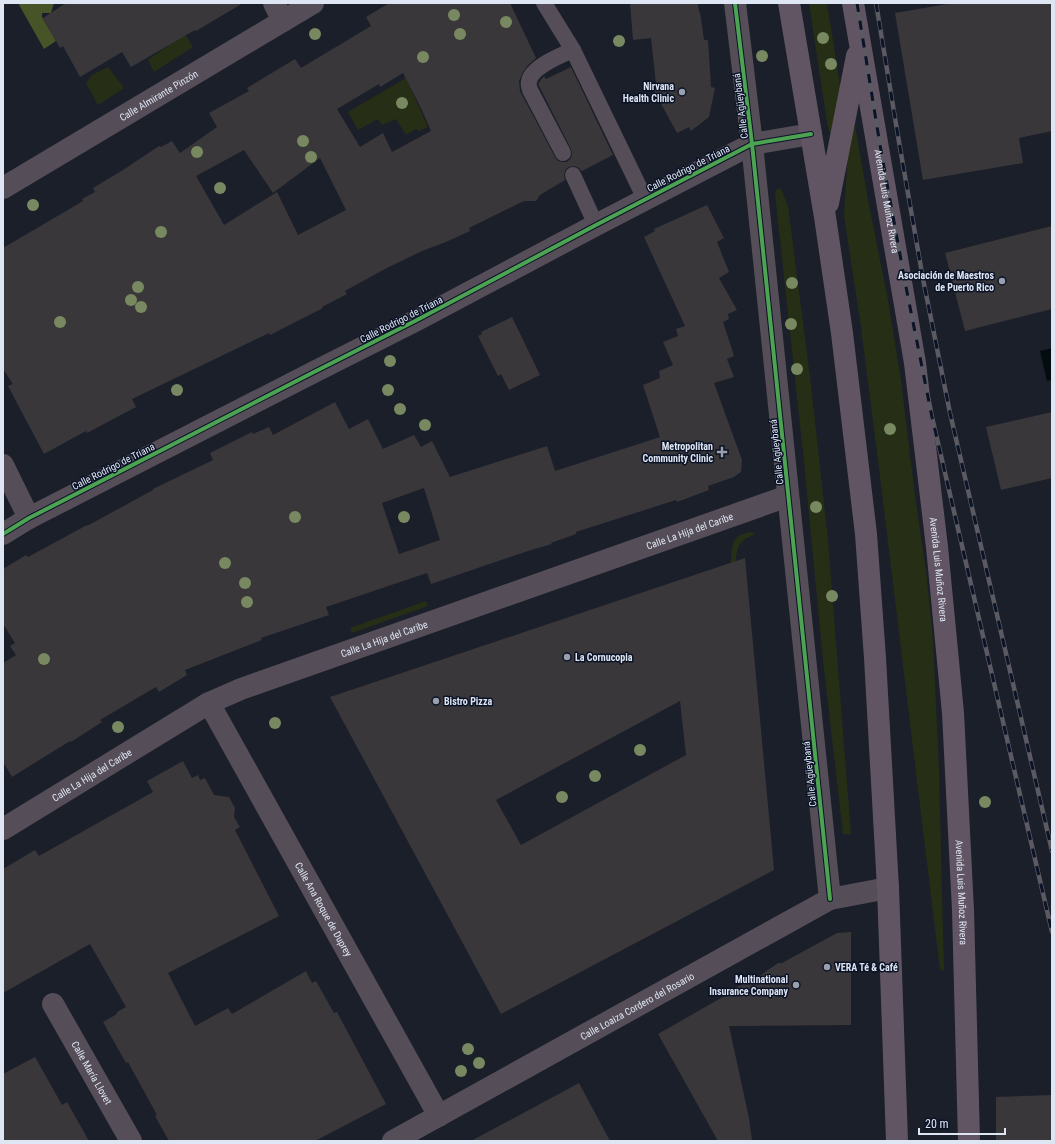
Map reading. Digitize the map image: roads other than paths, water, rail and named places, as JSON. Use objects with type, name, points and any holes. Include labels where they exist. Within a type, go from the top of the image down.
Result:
[{"type":"main road","points":[[789,3],[825,216],[842,333],[866,534],[875,658],[888,888],[897,1141]]},
{"type":"main road","name":"Avenida Luis Muñoz Rivera","points":[[853,3],[916,363],[940,578],[953,706],[963,910],[969,1141]]},
{"type":"main road","points":[[825,216],[860,43]]},
{"type":"street","name":"Calle Almirante Pinzón","points":[[3,188],[278,12],[313,3]]},
{"type":"street","name":"Calle Agüeybaná","points":[[735,3],[752,144],[830,899]]},
{"type":"street","name":"Calle Rodrigo de Triana","points":[[3,534],[29,518],[418,320],[645,199],[752,144],[811,134]]},
{"type":"street","points":[[3,465],[29,518]]},
{"type":"street","name":"Calle La Hija del Caribe","points":[[3,829],[209,703],[241,689],[788,496]]},
{"type":"street","name":"Calle Ana Roque de Duprey","points":[[209,703],[439,1116]]},
{"type":"street","name":"Calle Loaiza Cordero del Rosario","points":[[393,1141],[830,899],[888,888]]},
{"type":"street","name":"Calle María Llovet","points":[[53,1004],[131,1141]]},
{"type":"lane","points":[[544,3],[573,50],[645,199]]},
{"type":"lane","points":[[563,154],[528,84],[532,74],[538,69],[552,59],[573,50]]},
{"type":"lane","points":[[573,175],[596,225]]},
{"type":"railway","points":[[857,3],[880,145],[932,417],[1052,932]]},
{"type":"railway","points":[[876,3],[923,279],[950,413],[1052,851]]},
{"type":"place","name":"Nirvana Health Clinic","points":[[682,92]]},
{"type":"place","name":"Asociación de Maestros de Puerto Rico","points":[[1002,281]]},
{"type":"place","name":"Metropolitan Community Clinic","points":[[722,452]]},
{"type":"place","name":"La Cornucopia","points":[[567,657]]},
{"type":"place","name":"Bistro Pizza","points":[[436,701]]},
{"type":"place","name":"VERA Té & Café","points":[[827,967]]},
{"type":"place","name":"Multinational Insurance Company","points":[[796,985]]}]
